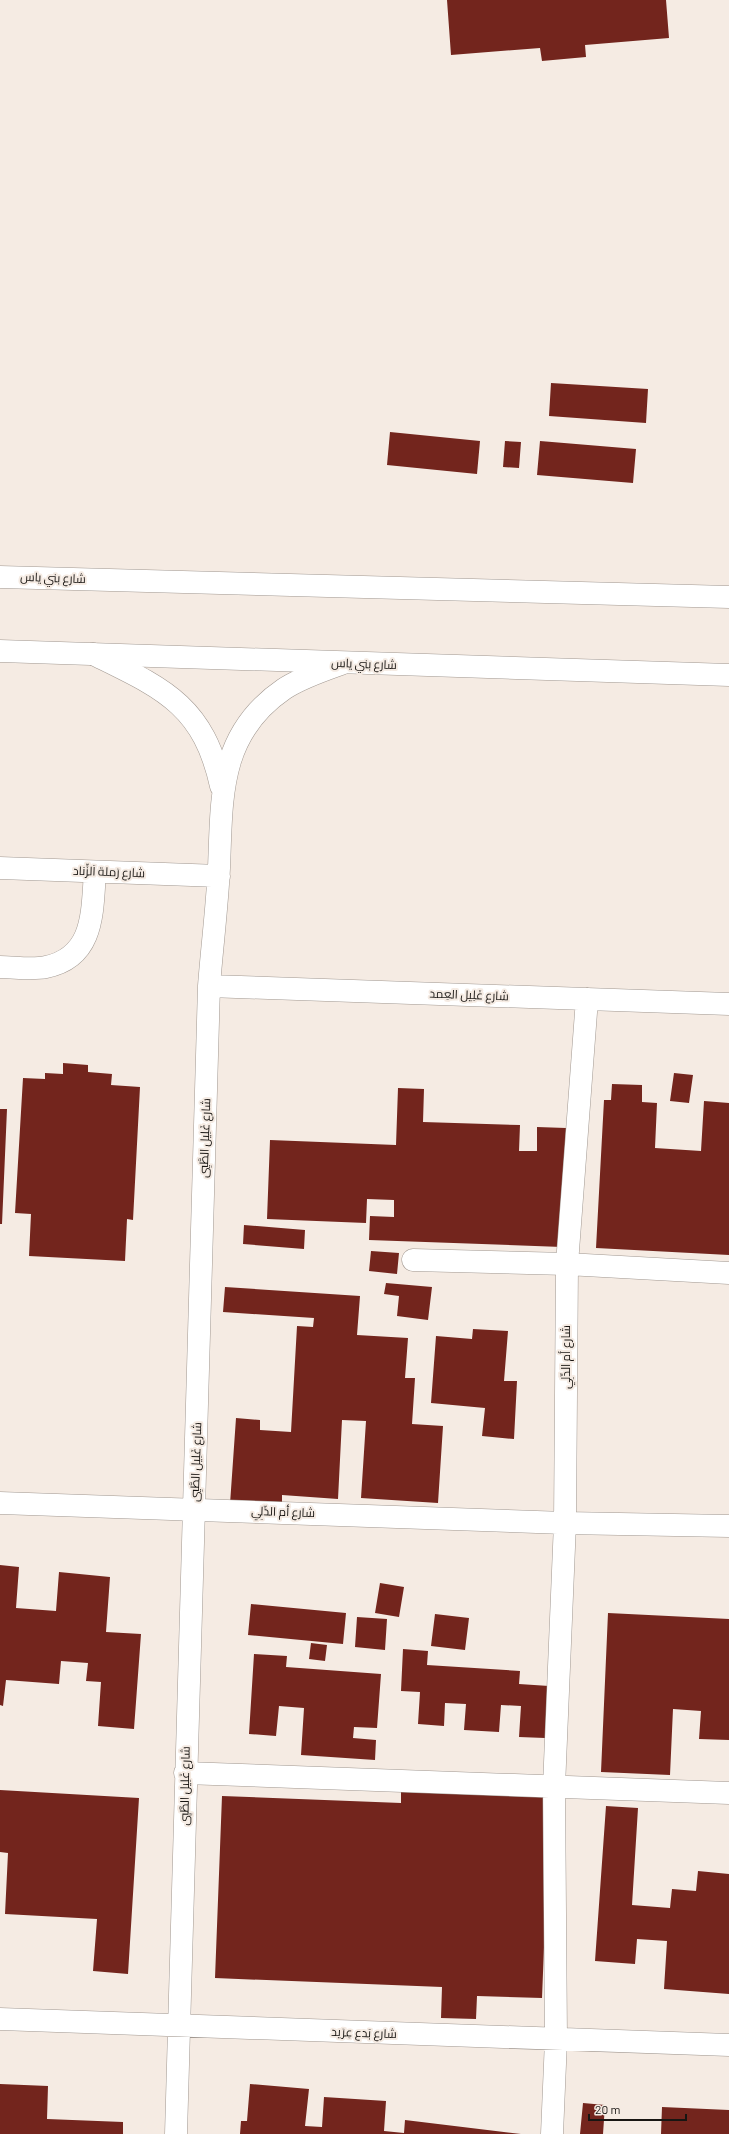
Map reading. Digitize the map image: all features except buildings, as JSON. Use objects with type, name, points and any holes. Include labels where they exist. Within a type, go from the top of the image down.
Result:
[{"type":"street","name":"شارع بني ياس","points":[[0,577],[729,597]]},
{"type":"street","name":"شارع بني ياس","points":[[0,651],[729,675]]},
{"type":"street","name":"شارع غَلِيل الطَّيِي","points":[[93,654],[143,678],[167,693],[188,713],[204,736],[216,762],[222,791]]},
{"type":"street","name":"شارع غَلِيل الطَّيِي","points":[[176,2134],[180,2027],[185,1773],[209,986],[219,876],[222,791],[229,760],[240,736],[254,715],[285,688],[304,678],[342,663]]},
{"type":"street","name":"شارع رَملة اَلزِّناد","points":[[0,868],[219,876]]},
{"type":"street","points":[[0,967],[45,968],[60,963],[73,955],[83,943],[89,929],[95,872]]},
{"type":"street","name":"شارع غَلِيل العِمد","points":[[209,986],[729,1004]]},
{"type":"street","name":"شارع أم الدِّلِي","points":[[565,1523],[567,1264],[587,999]]},
{"type":"street","points":[[413,1260],[567,1264],[729,1273]]},
{"type":"street","name":"شارع أم الدِّلِي","points":[[0,1503],[565,1523],[729,1526]]},
{"type":"street","points":[[552,2134],[556,2040],[554,1787],[565,1523]]},
{"type":"street","points":[[185,1773],[729,1793]]},
{"type":"street","name":"شارع بَدع عِرَيد","points":[[0,2019],[180,2027],[729,2046]]}]
